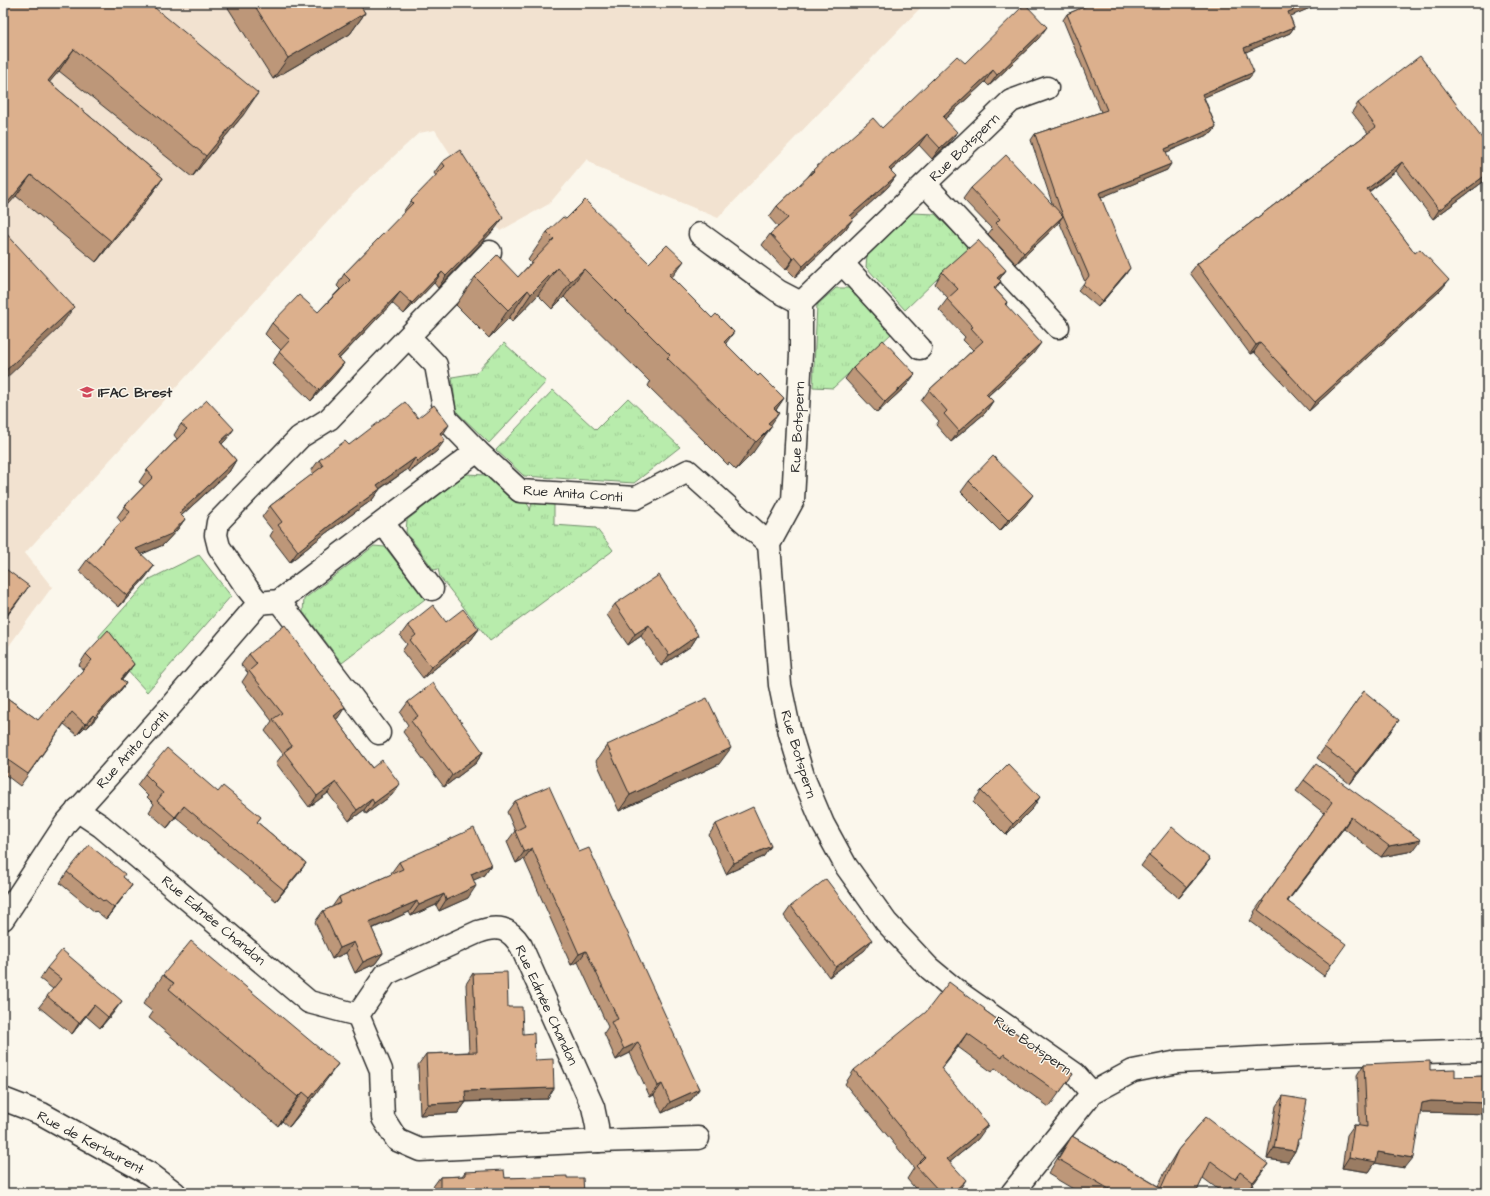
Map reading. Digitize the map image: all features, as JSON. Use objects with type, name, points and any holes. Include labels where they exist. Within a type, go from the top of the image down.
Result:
[{"type":"street","name":"Rue Botspern","points":[[1048,88],[1011,102],[801,303],[801,354],[793,500],[769,544],[780,685],[790,733],[807,786],[823,824],[846,866],[886,922],[929,968],[958,992],[1075,1074],[1092,1093]]},
{"type":"street","points":[[925,184],[1058,328]]},
{"type":"street","points":[[700,234],[778,291],[801,303]]},
{"type":"street","points":[[379,733],[269,602],[247,588],[219,547],[216,535],[218,522],[300,436],[329,419],[490,252]]},
{"type":"street","points":[[842,263],[920,348]]},
{"type":"street","points":[[408,337],[436,365],[446,419],[477,451]]},
{"type":"street","name":"Rue Anita Conti","points":[[3,919],[66,823],[269,602],[383,523],[477,451],[520,491],[636,498],[688,472],[769,544]]},
{"type":"street","points":[[383,523],[432,589]]},
{"type":"street","name":"Rue Edmée Chandon","points":[[77,810],[101,826],[309,1002],[358,1014],[386,974],[478,932],[491,928],[503,929],[515,936],[521,946],[590,1099],[597,1126],[598,1141]]},
{"type":"street","points":[[358,1014],[381,1070],[383,1118],[398,1140],[420,1150],[598,1141],[698,1138]]},
{"type":"street","points":[[1012,1193],[1092,1093],[1133,1071],[1178,1062],[1299,1056],[1487,1050]]},
{"type":"street","name":"Rue de Kerlaurent","points":[[3,1100],[42,1114],[150,1174],[175,1193]]},
{"type":"shaded area","name":"IFAC Brest","points":[[3,3],[925,3],[718,218],[598,168],[587,159],[549,204],[500,231],[435,130],[419,133],[353,194],[25,553],[52,587],[3,654]]},
{"type":"green space","points":[[912,213],[935,214],[969,248],[905,310],[866,267],[867,255]]},
{"type":"green space","points":[[836,288],[849,288],[891,334],[833,388],[813,387],[817,305]]},
{"type":"green space","points":[[504,343],[546,382],[489,443],[456,411],[452,377],[476,373]]},
{"type":"green space","points":[[553,390],[596,430],[628,398],[680,447],[634,483],[524,476],[496,450]]},
{"type":"green space","points":[[466,474],[486,475],[513,501],[526,502],[530,508],[530,511],[532,503],[554,504],[554,525],[596,528],[613,550],[490,641],[440,577],[438,569],[434,570],[406,532],[407,520]]},
{"type":"green space","points":[[374,546],[385,547],[425,599],[342,663],[303,612],[304,599]]},
{"type":"green space","points":[[199,555],[231,596],[147,692],[100,641],[99,636],[150,579]]},
{"type":"building","points":[[3,3],[149,3],[258,93],[206,156],[74,49],[48,81],[163,178],[111,241],[31,175],[3,208]]},
{"type":"building","points":[[253,3],[359,3],[365,13],[288,58]]},
{"type":"building","points":[[1093,3],[1311,3],[1288,12],[1294,27],[1244,48],[1254,72],[1202,94],[1216,127],[1165,149],[1171,164],[1099,193],[1130,268],[1102,301],[1083,284],[1089,276],[1060,208],[1035,134],[1107,110],[1067,14]]},
{"type":"building","points":[[1025,4],[1047,27],[997,75],[993,70],[943,117],[957,132],[940,148],[927,134],[889,169],[896,176],[850,216],[853,219],[803,266],[795,257],[793,259],[770,234],[788,218],[777,206],[831,153],[832,154],[873,118],[882,128],[957,56],[965,63]]},
{"type":"building","points":[[1420,56],[1487,145],[1487,174],[1439,210],[1402,162],[1367,189],[1415,253],[1420,249],[1449,280],[1315,402],[1260,343],[1256,345],[1197,264],[1376,127],[1358,103]]},
{"type":"building","points":[[460,150],[503,218],[446,276],[442,272],[412,303],[400,292],[337,357],[344,363],[319,390],[279,352],[290,340],[272,323],[299,295],[318,312],[350,280],[344,274],[413,203],[411,201],[445,166],[442,162]]},
{"type":"building","points":[[1006,155],[1063,216],[1024,253],[996,223],[1000,219],[971,188]]},
{"type":"building","points":[[585,200],[649,263],[667,245],[684,261],[669,275],[712,318],[716,314],[734,332],[724,342],[758,376],[760,374],[784,398],[774,408],[779,413],[768,423],[772,426],[756,442],[749,436],[748,437],[667,358],[670,355],[584,269],[571,281],[557,268],[531,294],[528,290],[508,310],[475,277],[497,255],[518,277],[554,239],[547,232],[563,217],[566,219]]},
{"type":"building","points":[[3,230],[74,307],[3,373]]},
{"type":"building","points":[[978,240],[1006,270],[997,278],[1001,281],[994,288],[1007,302],[1005,304],[1041,343],[986,394],[993,401],[959,431],[944,414],[947,411],[929,390],[983,341],[971,328],[973,327],[947,299],[958,289],[942,272]]},
{"type":"building","points":[[883,340],[915,374],[885,402],[853,368]]},
{"type":"building","points":[[207,400],[234,429],[220,442],[236,460],[179,513],[185,519],[171,534],[136,549],[154,566],[127,596],[87,560],[130,512],[125,506],[153,477],[147,470],[187,429],[181,424]]},
{"type":"building","points":[[405,402],[418,418],[434,405],[449,425],[440,433],[445,440],[418,461],[415,458],[377,485],[380,489],[334,522],[298,551],[278,525],[282,522],[270,506],[323,466],[319,460],[345,441],[349,445]]},
{"type":"building","points":[[993,456],[1033,495],[1008,520],[969,481]]},
{"type":"building","points":[[3,567],[29,586],[3,620]]},
{"type":"building","points":[[659,575],[698,635],[669,655],[649,625],[635,634],[615,604]]},
{"type":"building","points":[[433,605],[446,622],[463,609],[479,629],[431,667],[410,640],[416,635],[408,625]]},
{"type":"building","points":[[285,625],[345,707],[334,716],[372,768],[382,760],[400,784],[374,803],[372,799],[357,810],[336,782],[317,796],[284,752],[292,746],[273,719],[282,713],[249,671],[257,664],[249,654]]},
{"type":"building","points":[[108,630],[134,664],[121,679],[126,683],[95,717],[93,715],[85,724],[72,712],[28,774],[5,758],[7,754],[3,751],[3,695],[38,720],[92,660],[86,654]]},
{"type":"building","points":[[433,683],[483,752],[452,775],[411,721],[418,716],[408,702]]},
{"type":"building","points":[[1364,691],[1399,720],[1357,773],[1324,747]]},
{"type":"building","points":[[707,698],[731,748],[630,795],[607,745]]},
{"type":"building","points":[[167,748],[218,792],[223,786],[261,817],[257,822],[306,863],[284,890],[184,806],[175,817],[157,801],[163,793],[145,774]]},
{"type":"building","points":[[1008,764],[1040,797],[1013,824],[981,791]]},
{"type":"building","points":[[1316,764],[1421,840],[1389,846],[1351,817],[1287,901],[1346,944],[1331,965],[1258,910],[1264,902],[1262,901],[1332,802],[1304,780]]},
{"type":"building","points":[[549,786],[579,852],[589,848],[699,1089],[670,1102],[662,1084],[658,1086],[638,1042],[624,1049],[611,1022],[618,1019],[586,951],[579,954],[532,848],[524,852],[515,831],[525,826],[515,801]]},
{"type":"building","points":[[753,807],[771,846],[734,863],[716,824]]},
{"type":"building","points":[[1172,827],[1210,859],[1187,887],[1149,855]]},
{"type":"building","points":[[474,828],[491,865],[471,874],[476,886],[446,900],[444,894],[419,905],[417,901],[369,922],[383,953],[363,962],[354,942],[340,948],[323,911],[341,903],[339,897],[403,869],[399,862]]},
{"type":"building","points":[[89,845],[125,874],[123,877],[132,885],[114,908],[67,872]]},
{"type":"building","points":[[826,879],[872,940],[836,967],[791,906]]},
{"type":"building","points":[[191,941],[338,1064],[310,1098],[303,1092],[298,1097],[169,989],[174,983],[163,975]]},
{"type":"building","points":[[62,950],[122,1001],[108,1017],[94,1005],[79,1023],[47,996],[61,979],[47,968]]},
{"type":"building","points":[[507,972],[508,1007],[522,1007],[523,1034],[534,1033],[535,1060],[553,1059],[554,1088],[465,1091],[466,1102],[428,1104],[426,1054],[477,1052],[473,973]]},
{"type":"building","points":[[949,982],[985,1009],[984,1010],[1073,1074],[1059,1093],[1004,1054],[1002,1058],[967,1033],[941,1068],[988,1125],[947,1159],[966,1180],[952,1193],[941,1193],[916,1166],[925,1157],[854,1070],[926,1012]]},
{"type":"building","points":[[1430,1061],[1430,1070],[1455,1069],[1455,1077],[1487,1076],[1487,1103],[1431,1101],[1422,1103],[1413,1158],[1378,1152],[1376,1162],[1349,1157],[1354,1125],[1367,1127],[1364,1064]]},
{"type":"building","points":[[1283,1096],[1307,1100],[1300,1139],[1298,1139],[1295,1151],[1274,1148]]},
{"type":"building","points":[[1206,1117],[1268,1164],[1253,1182],[1240,1172],[1235,1179],[1211,1161],[1196,1193],[1116,1193],[1058,1159],[1072,1136],[1161,1188],[1178,1150]]},
{"type":"building","points":[[504,1170],[505,1178],[567,1176],[567,1178],[583,1178],[584,1193],[440,1193],[440,1177],[465,1176],[465,1172]]},
{"type":"place","name":"IFAC Brest","points":[[87,392]]}]
